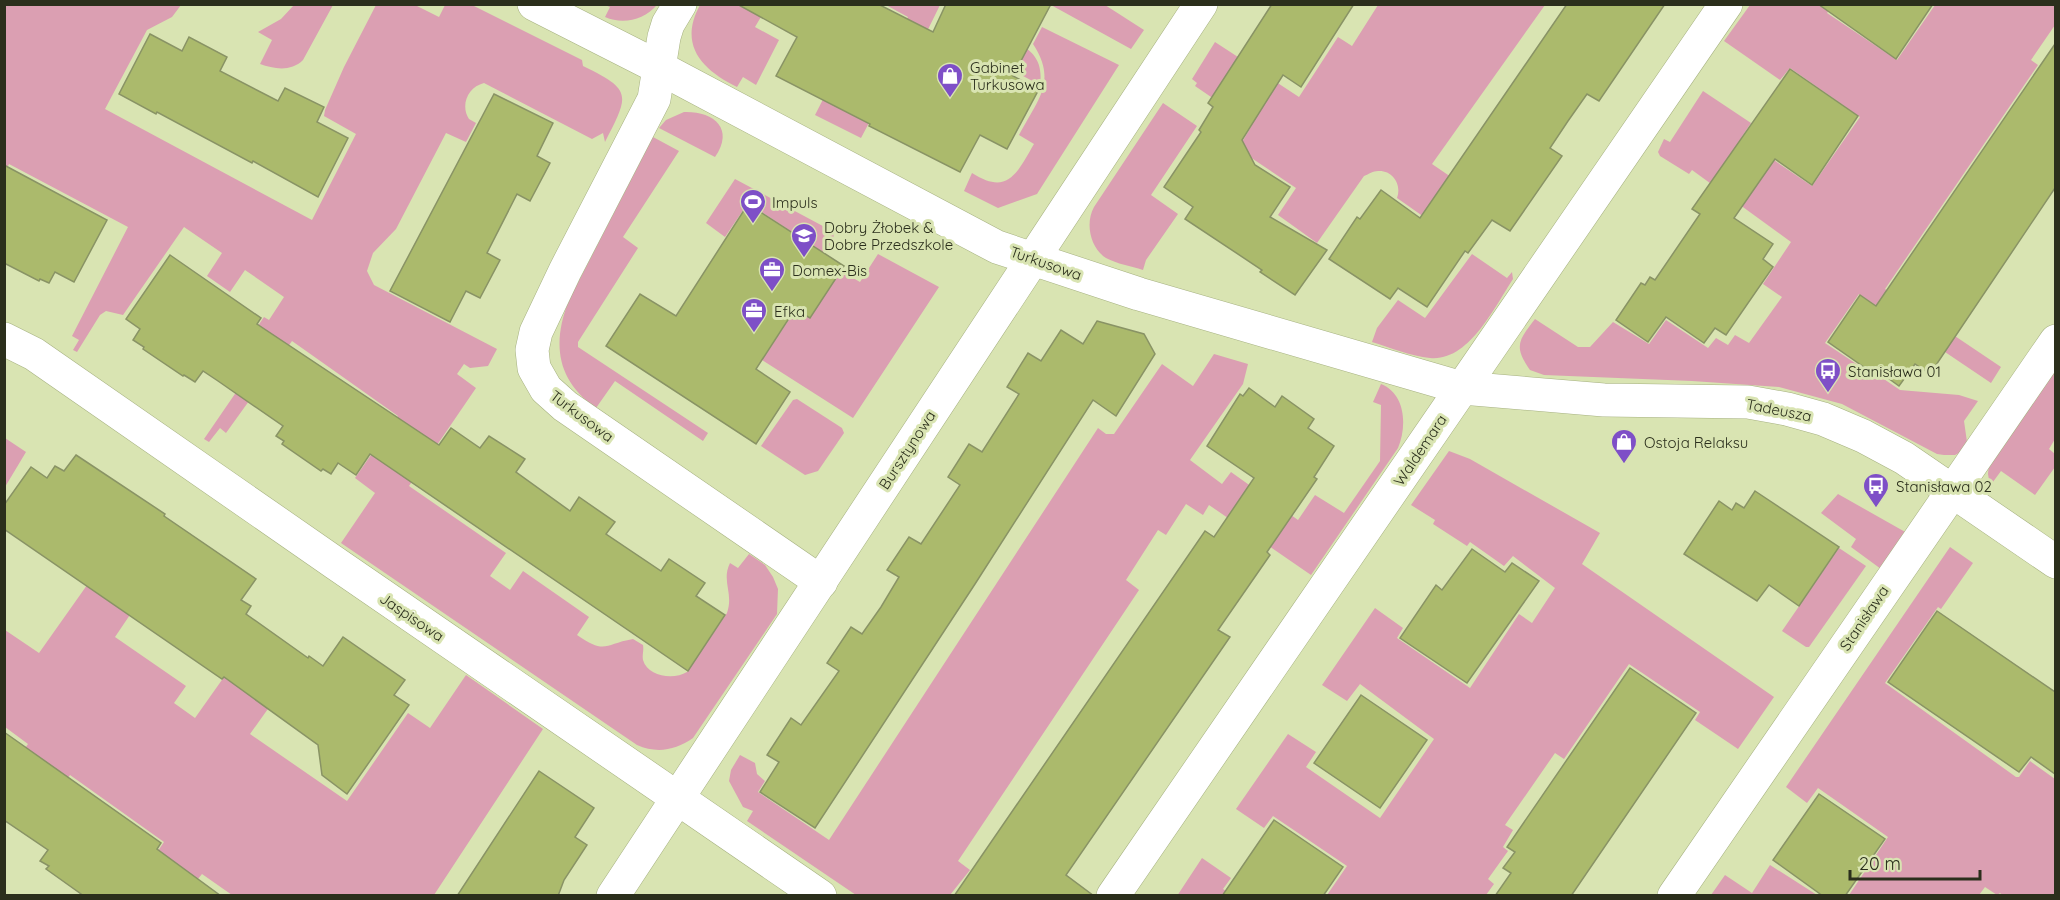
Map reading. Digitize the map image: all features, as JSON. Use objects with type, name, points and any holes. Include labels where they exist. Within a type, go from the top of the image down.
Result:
[{"type":"street","name":"Turkusowa","points":[[534,4],[997,247],[1157,300],[1462,388]]},
{"type":"street","points":[[658,68],[666,30],[680,4]]},
{"type":"street","name":"Bursztynowa","points":[[614,896],[1201,4]]},
{"type":"street","name":"Waldemara","points":[[1113,896],[1726,4]]},
{"type":"street","name":"Turkusowa","points":[[658,68],[654,99],[536,332],[532,350],[534,368],[546,389],[565,406],[821,582]]},
{"type":"street","name":"Jaspisowa","points":[[4,339],[34,354],[819,896]]},
{"type":"street","name":"Stanisława","points":[[1674,896],[2055,341]]},
{"type":"street","name":"Tadeusza","points":[[1462,388],[1604,400],[1748,402],[1788,408],[1823,419],[1863,436],[1904,458],[2055,562]]},
{"type":"shaded area","points":[[5,5],[181,5],[172,17],[147,30],[105,109],[312,220],[356,134],[324,116],[325,110],[376,5],[415,5],[439,17],[445,5],[472,5],[582,60],[583,66],[611,81],[618,88],[622,95],[622,104],[605,142],[603,133],[592,139],[484,83],[478,85],[467,97],[466,114],[476,123],[466,142],[446,133],[396,229],[373,253],[367,271],[374,285],[497,349],[488,366],[470,368],[464,364],[457,374],[476,388],[409,486],[506,553],[490,576],[510,590],[523,571],[589,617],[577,635],[600,646],[633,639],[643,645],[643,660],[650,670],[662,675],[675,676],[687,672],[727,613],[729,599],[727,576],[730,563],[738,568],[749,554],[765,565],[778,589],[777,614],[693,738],[673,748],[659,750],[637,745],[341,543],[375,493],[355,478],[398,416],[292,341],[226,433],[220,428],[209,442],[204,439],[239,388],[224,376],[264,317],[269,320],[284,297],[245,270],[230,292],[207,276],[222,253],[184,227],[123,315],[106,311],[100,315],[77,352],[73,350],[79,340],[72,336],[128,227],[9,164],[5,172]]},
{"type":"shaded area","points":[[294,5],[333,5],[303,60],[288,68],[260,64],[272,40],[258,32],[281,19]]},
{"type":"shaded area","points":[[605,5],[657,5],[646,14],[633,20],[619,21],[605,17],[610,7]]},
{"type":"shaded area","points":[[700,5],[768,5],[755,27],[779,40],[756,85],[743,77],[737,87],[713,73],[697,55],[692,32]]},
{"type":"shaded area","points":[[886,5],[940,5],[912,62],[903,58],[861,138],[815,115],[836,74],[867,91],[908,17]]},
{"type":"shaded area","points":[[1051,5],[1105,5],[1144,30],[1131,49]]},
{"type":"shaded area","points":[[1378,5],[1545,5],[1432,164],[1451,177],[1424,217],[1397,198],[1397,183],[1392,176],[1383,171],[1374,172],[1364,176],[1317,243],[1278,215],[1296,188],[1238,149],[1252,125],[1195,86],[1197,83],[1192,79],[1215,42],[1299,97],[1338,37],[1352,46]]},
{"type":"shaded area","points":[[1750,5],[1833,5],[1827,13],[1897,60],[1935,5],[2055,5],[2055,25],[2031,60],[2038,65],[1885,289],[2001,367],[1991,383],[1859,294],[1825,343],[1900,390],[1959,395],[1978,401],[1964,421],[1967,442],[1961,452],[1955,455],[1937,454],[1842,404],[1779,387],[1544,375],[1530,370],[1521,355],[1520,343],[1535,319],[1578,347],[1590,347],[1613,322],[1649,344],[1666,320],[1708,348],[1716,338],[1728,345],[1735,335],[1749,343],[1782,297],[1763,284],[1791,242],[1692,170],[1689,174],[1660,156],[1658,152],[1664,139],[1670,142],[1703,91],[1751,123],[1741,138],[1812,186],[1860,117],[1790,68],[1780,80],[1724,41]]},
{"type":"shaded area","points":[[1042,27],[1119,65],[1037,194],[998,208],[964,191],[972,173],[984,180],[994,182],[1003,182],[1010,178],[1034,144],[1019,135],[1042,91],[1044,69],[1033,44]]},
{"type":"shaded area","points":[[1006,36],[1033,54],[1041,75],[1040,85],[993,60]]},
{"type":"shaded area","points":[[1163,103],[1197,126],[1151,195],[1178,214],[1146,260],[1143,270],[1115,262],[1101,254],[1093,242],[1090,220],[1094,207]]},
{"type":"shaded area","points":[[684,112],[704,115],[718,123],[723,138],[715,157],[659,128],[666,120]]},
{"type":"shaded area","points":[[653,137],[679,151],[623,237],[638,248],[578,342],[578,347],[708,433],[703,441],[615,381],[596,408],[573,385],[565,373],[561,360],[560,331],[569,300]]},
{"type":"shaded area","points":[[735,179],[834,232],[833,241],[824,253],[748,203],[725,237],[706,223]]},
{"type":"shaded area","points":[[878,254],[939,287],[853,418],[762,360],[796,309],[810,318],[841,271],[860,282]]},
{"type":"shaded area","points":[[1472,254],[1507,278],[1512,272],[1513,279],[1489,317],[1469,342],[1444,357],[1430,358],[1408,354],[1372,342],[1377,328],[1398,300],[1425,318]]},
{"type":"shaded area","points":[[1214,354],[1248,364],[1243,384],[1190,460],[1222,484],[1231,472],[1298,520],[1315,495],[1344,513],[1380,461],[1381,405],[1373,402],[1381,384],[1395,395],[1400,403],[1403,431],[1398,448],[1311,575],[1209,505],[1203,515],[1186,504],[1166,535],[1158,530],[1126,580],[1139,590],[958,861],[970,870],[950,895],[856,895],[747,821],[753,811],[743,807],[729,781],[731,770],[740,755],[755,763],[757,774],[765,781],[758,792],[829,840],[1098,428],[1106,434],[1114,434],[1162,364],[1193,386]]},
{"type":"shaded area","points":[[2055,362],[2055,439],[2049,449],[2055,454],[2055,467],[2035,495],[2001,471],[1990,486],[1989,463]]},
{"type":"shaded area","points":[[797,399],[842,428],[844,433],[818,471],[805,475],[761,446],[793,400]]},
{"type":"shaded area","points":[[5,438],[26,452],[5,487]]},
{"type":"shaded area","points":[[1449,451],[1470,459],[1600,533],[1582,564],[1774,697],[1738,749],[1695,720],[1700,712],[1629,664],[1564,759],[1555,753],[1505,825],[1513,830],[1503,847],[1508,851],[1488,879],[1494,884],[1486,895],[1327,895],[1347,866],[1273,816],[1264,828],[1236,809],[1288,734],[1316,752],[1306,767],[1380,818],[1434,739],[1360,684],[1347,701],[1322,685],[1375,608],[1403,628],[1397,638],[1470,688],[1519,614],[1532,623],[1555,588],[1513,556],[1504,566],[1470,542],[1467,546],[1433,524],[1435,520],[1411,505]]},
{"type":"shaded area","points":[[1838,494],[1907,533],[1881,569],[1851,547],[1856,539],[1821,513]]},
{"type":"shaded area","points":[[126,530],[167,560],[115,637],[186,686],[174,703],[195,718],[253,636],[297,668],[250,734],[347,801],[408,713],[430,728],[466,675],[543,729],[434,895],[232,895],[202,874],[185,895],[128,896],[164,842],[70,775],[28,833],[10,770],[28,744],[5,727],[5,630],[39,653]]},
{"type":"shaded area","points":[[1950,547],[1973,563],[1941,609],[1938,607],[1885,683],[2016,777],[2019,777],[2030,761],[2055,779],[2055,895],[2004,896],[2000,893],[1997,895],[1985,887],[1979,895],[1849,895],[1888,837],[1818,788],[1807,803],[1786,787]]},
{"type":"shaded area","points":[[1839,548],[1866,566],[1809,647],[1806,647],[1782,631]]},
{"type":"shaded area","points":[[1202,858],[1231,878],[1223,889],[1232,895],[1177,896]]},
{"type":"shaded area","points":[[1770,865],[1817,895],[1711,895],[1725,875],[1752,893]]},
{"type":"building","points":[[737,4],[878,4],[933,32],[946,4],[1051,4],[1013,76],[1039,89],[1007,149],[980,135],[960,172],[776,76],[797,37]]},
{"type":"building","points":[[1272,4],[1354,4],[1301,87],[1283,75],[1242,140],[1255,165],[1290,187],[1270,217],[1327,250],[1295,295],[1260,272],[1262,270],[1185,219],[1193,207],[1164,187],[1201,132],[1199,130],[1213,107],[1208,103]]},
{"type":"building","points":[[1567,4],[1665,4],[1599,101],[1587,94],[1568,121],[1550,148],[1562,156],[1510,231],[1492,220],[1468,253],[1465,251],[1427,307],[1398,288],[1390,299],[1329,259],[1357,217],[1360,219],[1381,190],[1420,218]]},
{"type":"building","points":[[1818,4],[1933,4],[1896,59]]},
{"type":"building","points":[[150,34],[182,51],[189,37],[227,57],[220,71],[278,101],[285,88],[324,107],[317,122],[348,138],[318,197],[253,161],[252,163],[119,94]]},
{"type":"building","points":[[2055,44],[2055,188],[1930,374],[1915,364],[1899,386],[1874,368],[1871,372],[1828,342],[1860,295],[1876,306]]},
{"type":"building","points":[[1790,69],[1858,116],[1812,185],[1775,159],[1734,218],[1773,244],[1763,259],[1773,267],[1726,335],[1715,328],[1704,343],[1666,317],[1648,342],[1616,320],[1641,283],[1645,285],[1650,277],[1655,280],[1700,214],[1692,209]]},
{"type":"building","points":[[494,94],[553,123],[537,156],[550,163],[530,201],[517,194],[487,253],[500,260],[480,298],[466,291],[450,322],[390,291]]},
{"type":"building","points":[[4,165],[107,220],[74,282],[55,272],[49,283],[40,279],[39,281],[4,263]]},
{"type":"building","points":[[748,204],[844,266],[810,318],[795,309],[756,369],[790,392],[756,444],[606,346],[640,294],[676,316]]},
{"type":"building","points":[[170,255],[261,318],[257,324],[439,445],[451,428],[480,448],[489,436],[525,459],[516,472],[570,511],[579,497],[615,522],[606,534],[661,571],[669,559],[705,583],[696,596],[725,615],[688,671],[370,454],[356,475],[338,463],[331,474],[323,469],[321,471],[282,444],[284,441],[276,436],[283,426],[218,381],[203,371],[195,382],[143,349],[144,347],[133,340],[140,329],[126,319]]},
{"type":"building","points":[[1097,321],[1144,334],[1155,354],[1116,416],[1093,400],[815,828],[760,792],[779,762],[767,755],[791,718],[801,725],[839,671],[827,663],[851,627],[862,634],[881,607],[899,577],[887,570],[909,537],[921,544],[960,485],[948,477],[969,444],[982,452],[1019,394],[1007,387],[1028,353],[1041,361],[1061,330],[1083,344]]},
{"type":"building","points":[[1249,388],[1275,407],[1282,396],[1314,419],[1308,428],[1334,446],[1314,477],[1317,479],[1267,552],[1270,555],[1218,630],[1230,637],[1066,875],[1094,896],[954,896],[1205,531],[1214,537],[1254,478],[1207,446],[1240,394],[1243,396]]},
{"type":"building","points":[[76,455],[165,514],[164,516],[256,579],[241,600],[251,606],[246,614],[308,658],[309,656],[323,666],[343,637],[405,680],[394,695],[409,705],[347,794],[322,775],[318,745],[224,677],[222,679],[4,529],[4,505],[31,467],[47,478],[55,466],[64,471]]},
{"type":"building","points":[[1755,491],[1839,547],[1799,606],[1769,585],[1757,601],[1684,554],[1719,501],[1732,510],[1736,503],[1744,508]]},
{"type":"building","points":[[1472,549],[1505,572],[1512,563],[1539,581],[1467,683],[1400,638],[1436,585],[1442,590]]},
{"type":"building","points":[[1937,611],[2055,692],[2055,774],[2031,757],[2019,772],[1888,682]]},
{"type":"building","points":[[1630,668],[1696,713],[1571,896],[1495,896],[1511,873],[1503,868],[1515,852],[1507,847]]},
{"type":"building","points":[[1361,695],[1427,740],[1380,808],[1314,763]]},
{"type":"building","points":[[4,732],[161,843],[157,849],[221,896],[84,896],[46,869],[49,866],[40,861],[48,850],[4,820]]},
{"type":"building","points":[[539,771],[594,808],[575,837],[587,845],[564,880],[558,896],[457,896]]},
{"type":"building","points":[[1819,794],[1885,839],[1845,896],[1823,896],[1773,860]]},
{"type":"building","points":[[1274,820],[1343,867],[1323,896],[1222,896]]},
{"type":"place","name":"Gabinet Turkusowa","points":[[950,99]]},
{"type":"place","name":"Impuls","points":[[753,225]]},
{"type":"place","name":"Dobry Żłobek & Dobre Przedszkole","points":[[804,259]]},
{"type":"place","name":"Domex-Bis","points":[[772,293]]},
{"type":"place","name":"Efka","points":[[754,334]]},
{"type":"place","name":"Stanisława 01","points":[[1828,394]]},
{"type":"place","name":"Ostoja Relaksu","points":[[1624,465]]},
{"type":"place","name":"Stanisława 02","points":[[1876,509]]}]
